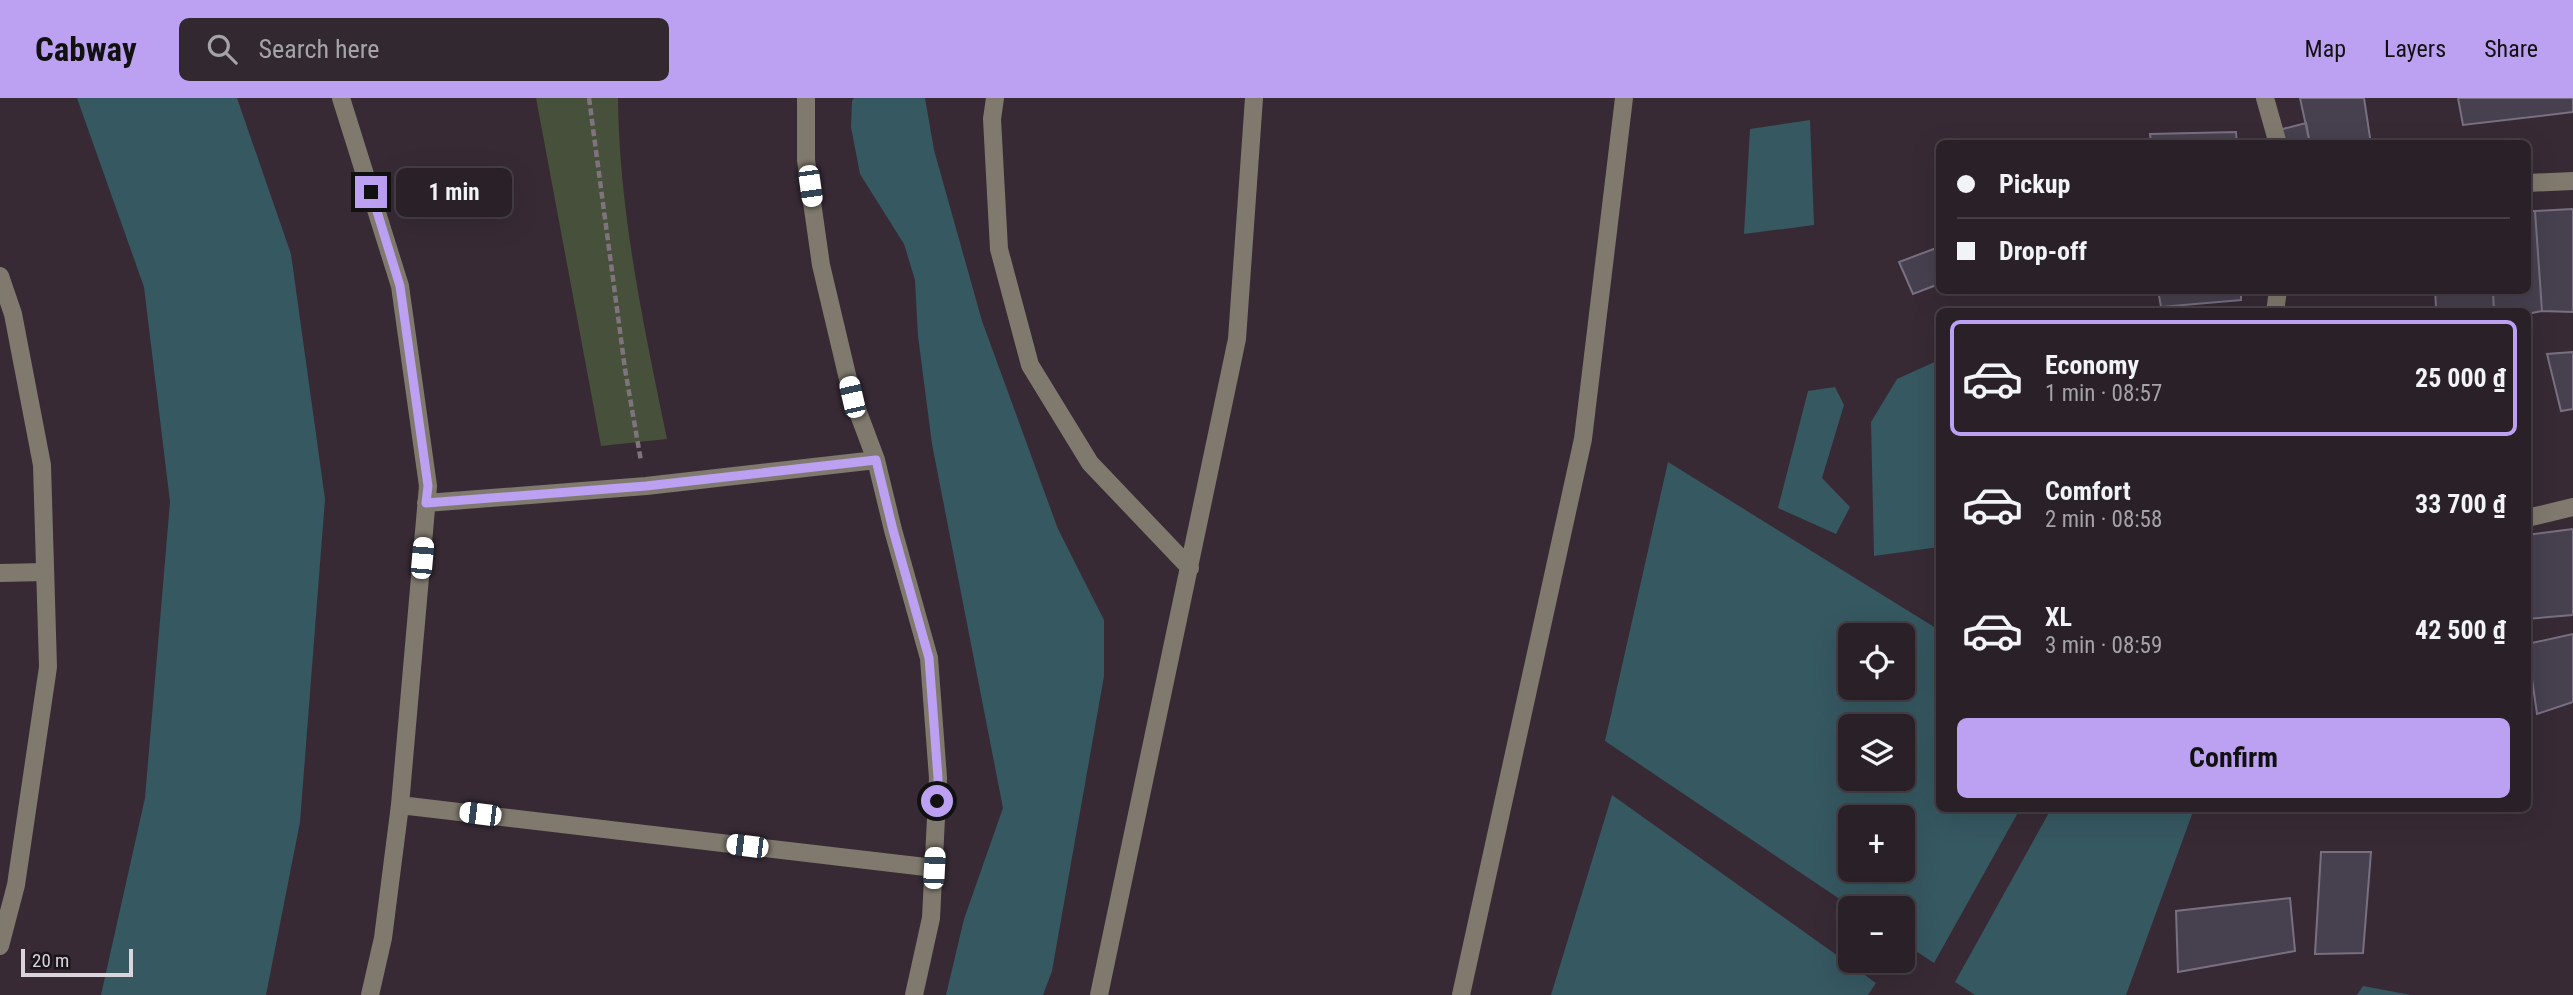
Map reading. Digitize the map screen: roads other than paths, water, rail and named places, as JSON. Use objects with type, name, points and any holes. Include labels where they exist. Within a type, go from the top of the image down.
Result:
[{"type":"street","points":[[341,98],[400,286],[428,486],[400,805],[383,937],[370,995]]},
{"type":"street","points":[[806,98],[806,160],[821,265],[852,397],[876,460],[929,658],[938,778],[934,868],[931,918],[914,995]]},
{"type":"street","points":[[995,98],[992,119],[999,249],[1030,365],[1090,463],[1190,568]]},
{"type":"street","points":[[1099,995],[1237,339],[1254,98]]},
{"type":"street","points":[[1461,995],[1583,439],[1624,98]]},
{"type":"street","points":[[2265,98],[2277,140]]},
{"type":"street","points":[[2531,183],[2573,181]]},
{"type":"street","points":[[0,276],[13,314],[42,465],[48,667],[16,885],[0,946]]},
{"type":"street","points":[[426,503],[646,486],[876,460]]},
{"type":"street","points":[[2531,517],[2573,508]]},
{"type":"street","points":[[0,573],[45,572]]},
{"type":"street","points":[[400,805],[934,868]]},
{"type":"water","points":[[77,98],[237,98],[291,254],[325,499],[300,822],[266,995],[101,995],[145,798],[170,502],[144,287]]},
{"type":"water","points":[[854,98],[925,98],[934,150],[982,321],[1058,529],[1104,620],[1104,676],[1052,971],[1043,995],[946,995],[964,919],[1003,808],[932,444],[918,336],[915,280],[904,244],[860,174],[851,127]]},
{"type":"water","points":[[1810,120],[1814,225],[1744,234],[1750,129]]},
{"type":"water","points":[[1936,361],[1936,547],[1874,556],[1871,422],[1897,379]]},
{"type":"water","points":[[1835,387],[1844,405],[1822,478],[1850,507],[1836,534],[1778,508],[1808,391]]},
{"type":"water","points":[[1668,462],[1936,628],[1936,812],[2018,812],[1934,963],[1915,951],[1915,896],[1838,898],[1605,741]]},
{"type":"water","points":[[1612,795],[1838,956],[1838,973],[1862,973],[1876,983],[1868,995],[1551,995]]},
{"type":"water","points":[[2049,812],[2193,812],[2126,995],[1975,995],[1955,982]]},
{"type":"water","points":[[2363,986],[2411,995],[2357,995]]}]
